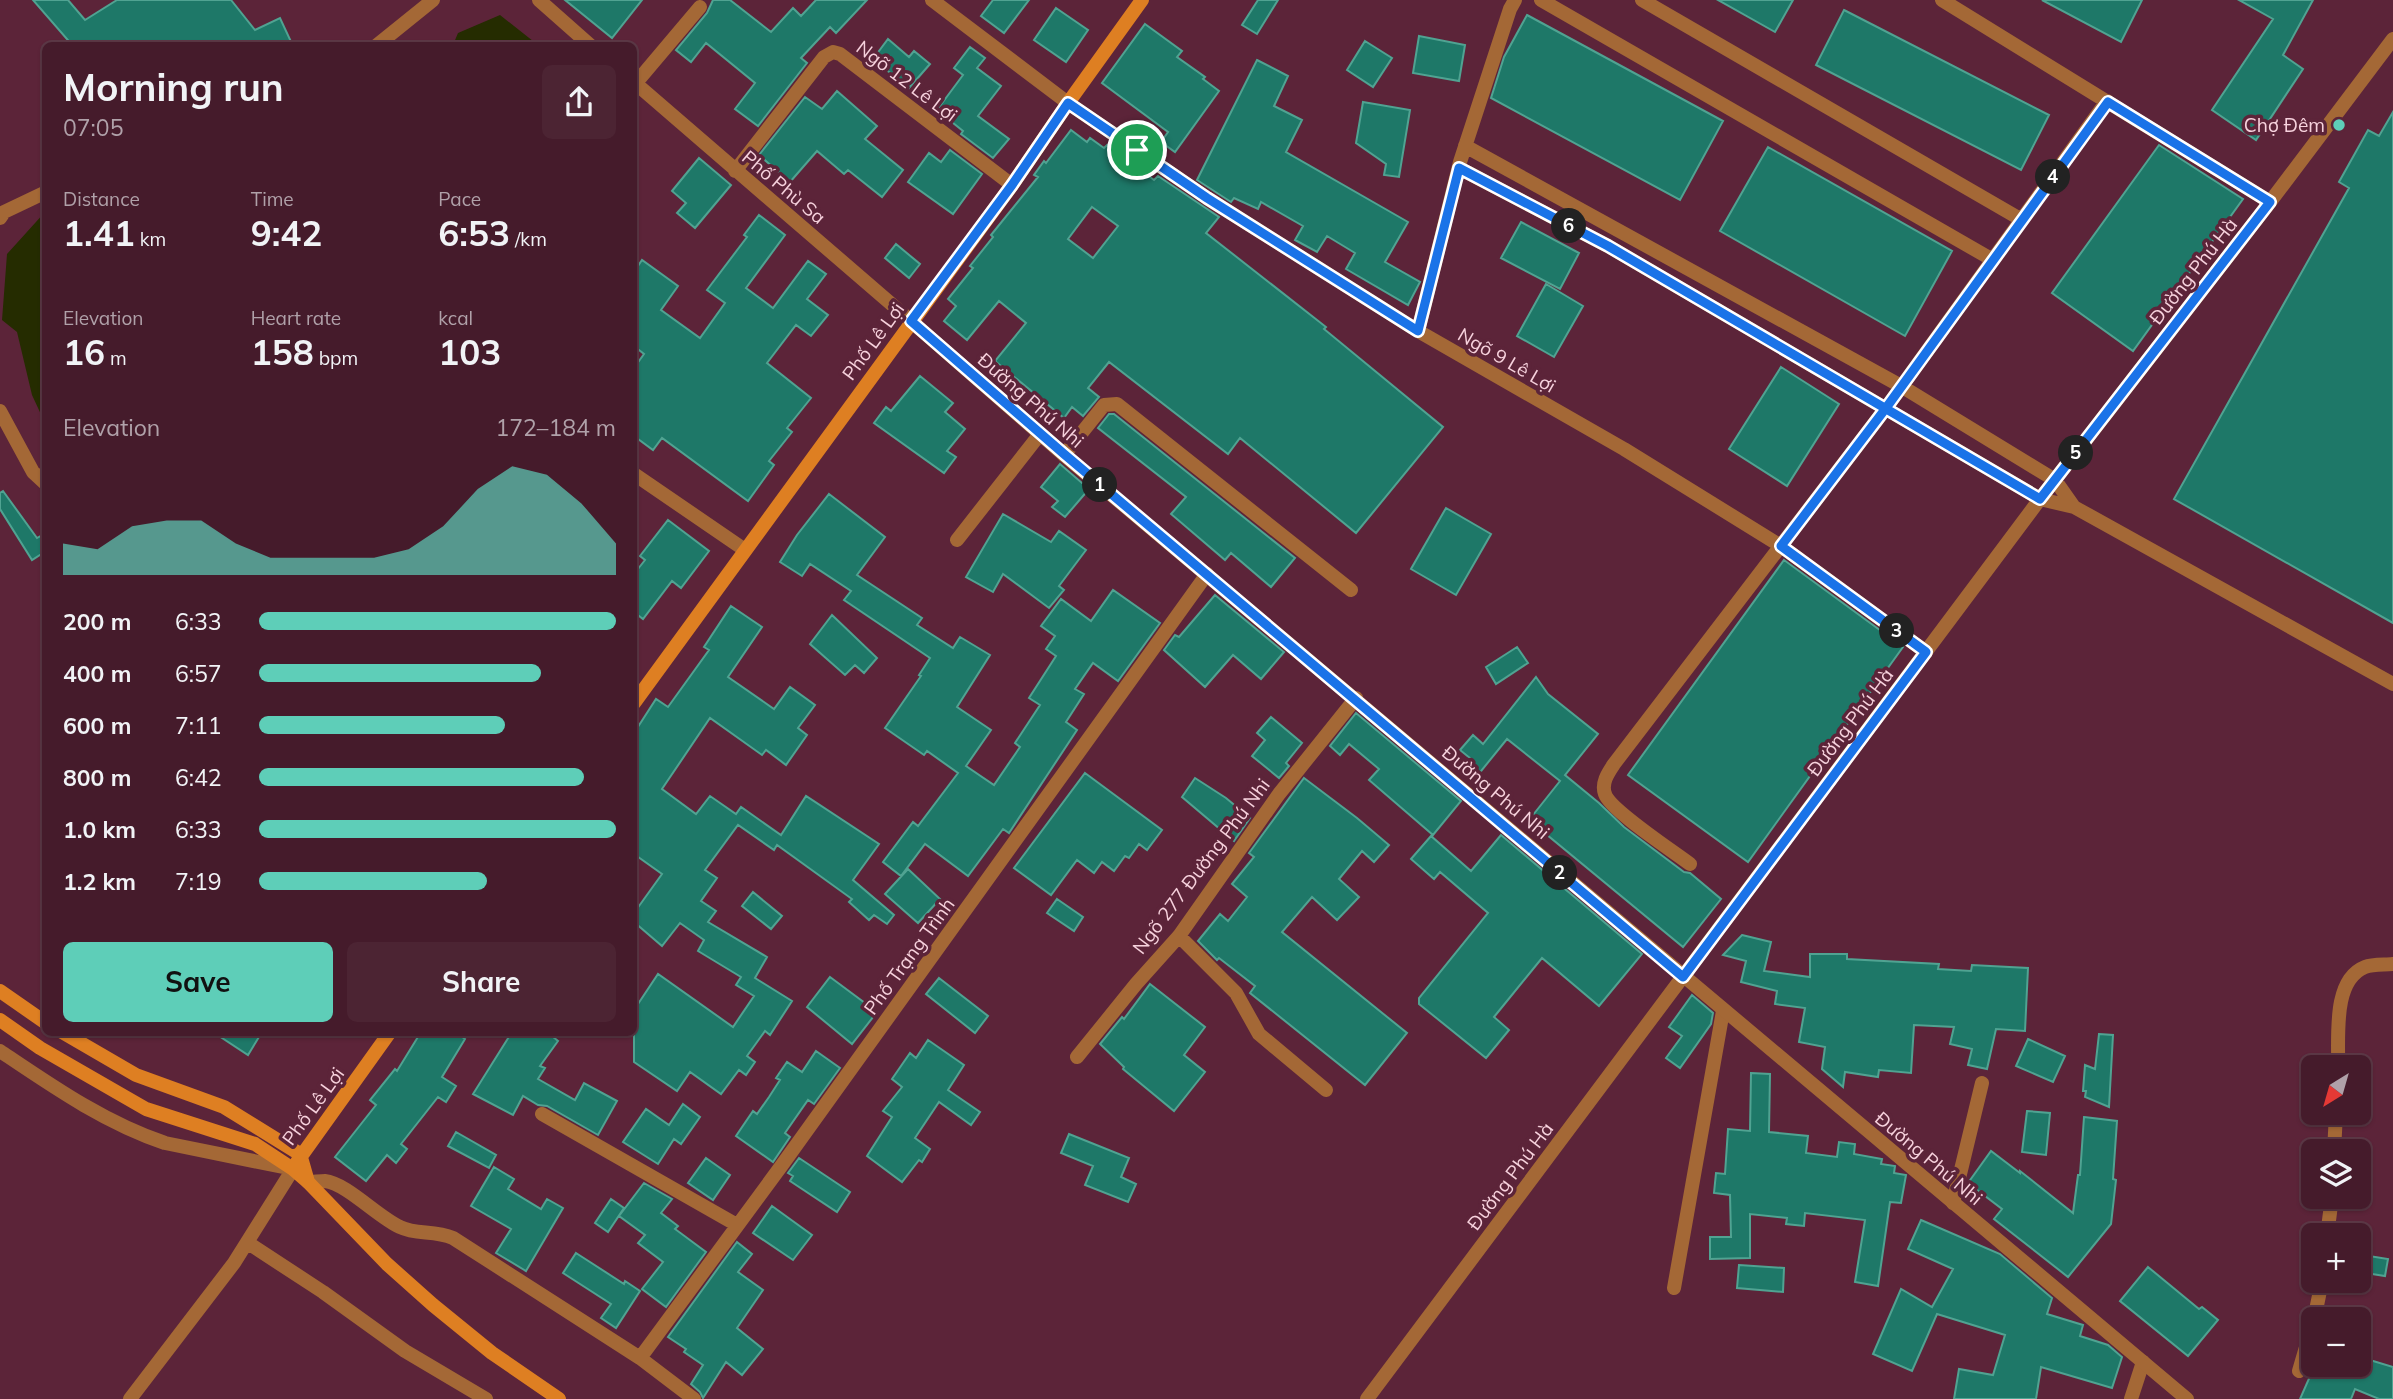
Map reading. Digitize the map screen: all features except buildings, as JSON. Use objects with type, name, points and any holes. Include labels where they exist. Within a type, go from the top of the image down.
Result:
[{"type":"main road","name":"Phố Lê Lợi","points":[[637,699],[1012,185],[1142,0]]},
{"type":"main road","points":[[0,992],[42,1020]]},
{"type":"main road","points":[[0,1020],[40,1048],[146,1108],[255,1144],[293,1169],[387,1264],[433,1305],[492,1353],[559,1399]]},
{"type":"main road","points":[[69,1036],[136,1075],[224,1107],[300,1154],[308,1182]]},
{"type":"main road","name":"Phố Lê Lợi","points":[[293,1169],[300,1154],[387,1036]]},
{"type":"street","points":[[381,42],[433,0]]},
{"type":"street","points":[[539,0],[586,42]]},
{"type":"street","name":"Ngõ 9 Lê Lợi","points":[[932,0],[1068,103],[1207,198],[1418,331],[1624,449],[1781,546],[1926,652]]},
{"type":"street","points":[[1418,331],[1465,146],[1515,0]]},
{"type":"street","points":[[1541,0],[1993,260]]},
{"type":"street","points":[[1642,0],[2022,220]]},
{"type":"street","points":[[1942,0],[2270,202]]},
{"type":"street","points":[[637,80],[700,7]]},
{"type":"street","name":"Đường Phú Hà","points":[[1367,1399],[2040,499],[2393,39]]},
{"type":"street","name":"Ngõ 12 Lê Lợi","points":[[735,170],[824,57],[834,52],[851,62],[1012,185]]},
{"type":"street","name":"Phố Phù Sa","points":[[637,86],[911,321]]},
{"type":"street","points":[[1690,863],[1616,809],[1605,795],[1604,780],[1886,408],[2108,102]]},
{"type":"street","points":[[1465,146],[1901,386],[2055,480],[2074,507]]},
{"type":"street","points":[[1459,168],[1608,246],[2040,499],[2074,507],[2393,684]]},
{"type":"street","points":[[0,218],[4,212],[42,194]]},
{"type":"street","name":"Đường Phú Nhi","points":[[911,321],[1040,434],[2186,1399]]},
{"type":"street","points":[[1064,454],[1104,404],[1118,404],[1350,590]]},
{"type":"street","points":[[0,411],[33,472],[42,480]]},
{"type":"street","points":[[957,540],[1040,434]]},
{"type":"street","points":[[637,476],[745,550]]},
{"type":"street","name":"Phố Trạng Trình","points":[[640,1358],[1207,574]]},
{"type":"street","name":"Ngõ 277 Đường Phú Nhi","points":[[1077,1057],[1179,936],[1279,794],[1356,698]]},
{"type":"street","points":[[1179,936],[1236,993],[1259,1034],[1326,1090]]},
{"type":"street","points":[[2339,1055],[2341,994],[2350,977],[2366,967],[2393,964]]},
{"type":"street","points":[[1674,1288],[1723,1011]]},
{"type":"street","points":[[0,1051],[98,1114],[147,1137],[293,1169],[248,1243],[130,1399]]},
{"type":"street","points":[[1953,1203],[1982,1083]]},
{"type":"street","points":[[542,1114],[737,1225]]},
{"type":"street","points":[[308,1182],[327,1181],[409,1231],[440,1233],[453,1238],[640,1358],[694,1399]]},
{"type":"street","points":[[248,1243],[323,1292],[405,1351],[486,1399]]},
{"type":"street","points":[[2131,1399],[2143,1362]]},
{"type":"street","points":[[2299,1371],[2301,1364]]},
{"type":"shaded area","points":[[500,15],[534,42],[454,42],[458,33]]},
{"type":"shaded area","points":[[42,215],[42,417],[32,395],[17,332],[2,320],[7,254]]},
{"type":"place","name":"Chợ Đêm","points":[[2339,125]]},
{"type":"route","points":[[1137,150],[1068,103],[1012,185],[911,321],[1064,454],[1683,977],[1926,652],[1781,546],[1886,408],[2108,102],[2270,202],[2040,499],[1886,408],[1608,246],[1459,168],[1418,331],[1207,198],[1137,150]]}]
